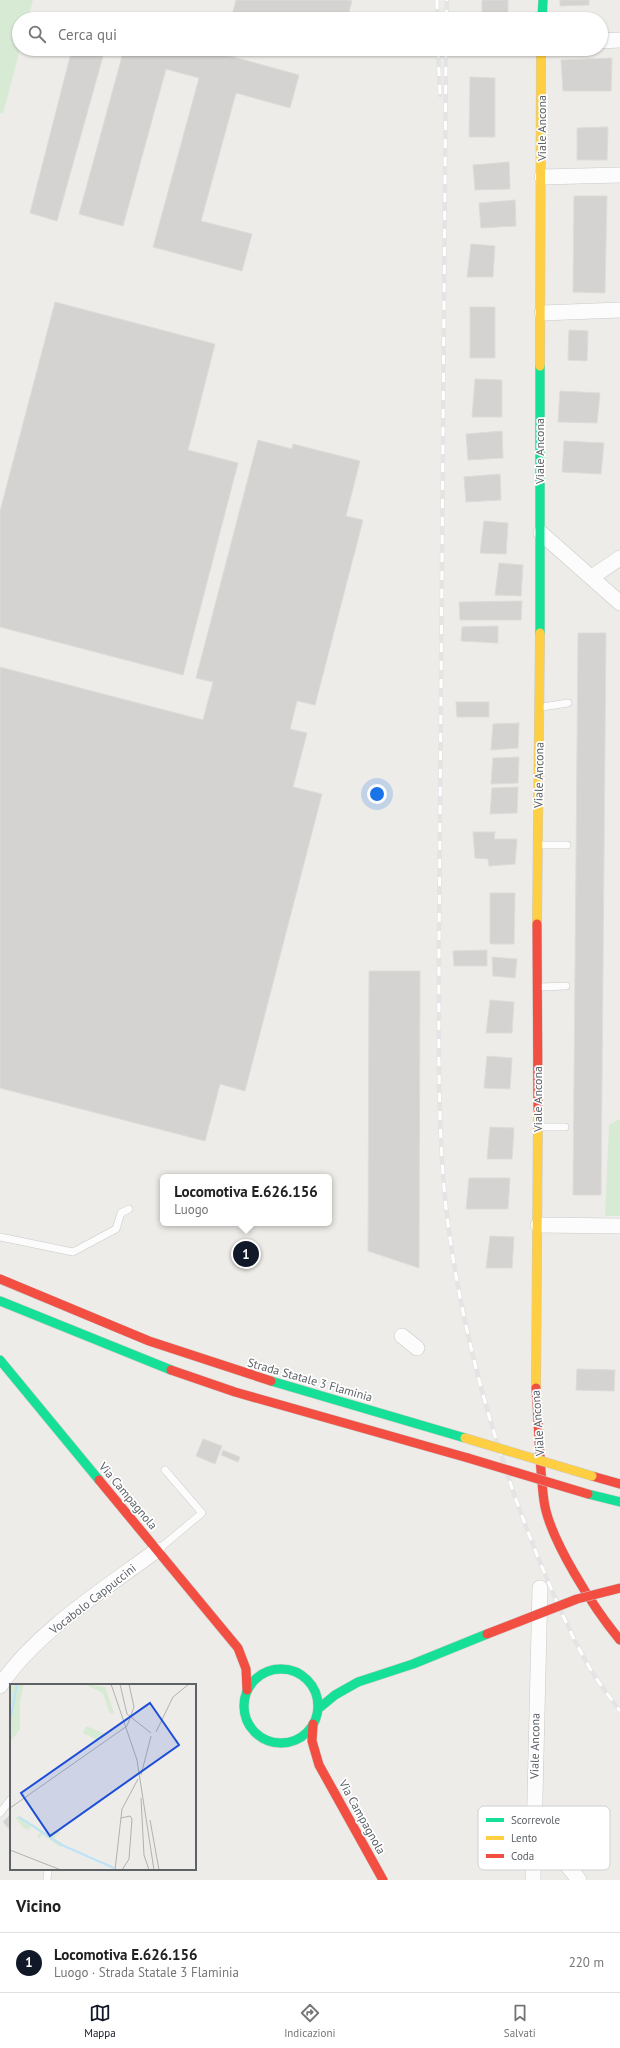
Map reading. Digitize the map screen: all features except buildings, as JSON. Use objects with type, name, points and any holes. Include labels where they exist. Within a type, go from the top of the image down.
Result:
[{"type":"main road","points":[[542,0],[542,12]]},
{"type":"main road","name":"Viale Ancona","points":[[542,56],[541,533],[538,845],[538,1225],[536,1388],[544,1502],[550,1525],[562,1550],[606,1623],[620,1640]]},
{"type":"main road","name":"Strada Statale 3 Flaminia","points":[[0,1280],[149,1342],[246,1374],[620,1484]]},
{"type":"main road","points":[[0,1301],[153,1364],[235,1392],[620,1502]]},
{"type":"main road","name":"Via Campagnola","points":[[0,1360],[238,1648],[246,1669],[247,1690],[244,1701],[244,1714],[248,1725],[256,1734],[267,1740],[278,1743],[300,1738],[313,1724]]},
{"type":"main road","points":[[318,1709],[335,1695],[358,1682],[412,1664],[577,1599],[620,1588]]},
{"type":"main road","name":"Via Campagnola","points":[[238,1648],[249,1654]]},
{"type":"main road","points":[[267,1662],[281,1668],[293,1670],[304,1676],[312,1685],[317,1697],[318,1709]]},
{"type":"main road","points":[[247,1690],[253,1681],[261,1674],[271,1669],[281,1668]]},
{"type":"main road","points":[[312,1685],[358,1682]]},
{"type":"main road","name":"Via Campagnola","points":[[318,1709],[313,1724],[312,1742],[319,1765],[383,1880]]},
{"type":"main road","name":"Via Campagnola","points":[[291,1741],[319,1765]]},
{"type":"street","points":[[608,41],[620,40]]},
{"type":"street","points":[[542,177],[620,175]]},
{"type":"street","points":[[542,313],[620,310]]},
{"type":"street","points":[[541,533],[620,603]]},
{"type":"street","points":[[592,577],[620,558]]},
{"type":"street","points":[[538,1225],[620,1226]]},
{"type":"street","points":[[402,1336],[417,1348]]},
{"type":"street","name":"Vocabolo Cappuccini","points":[[0,1686],[12,1668],[65,1618],[157,1550]]},
{"type":"street","name":"Viale Ancona","points":[[534,1806],[540,1588]]},
{"type":"street","points":[[571,1870],[579,1880]]},
{"type":"lane","points":[[540,707],[568,703]]},
{"type":"lane","points":[[538,845],[567,845]]},
{"type":"lane","points":[[538,987],[566,986]]},
{"type":"lane","points":[[538,1127],[565,1127]]},
{"type":"lane","points":[[0,1237],[73,1252],[116,1229],[121,1212],[129,1209]]},
{"type":"lane","points":[[157,1550],[202,1513],[165,1470]]},
{"type":"lane","points":[[0,1813],[10,1800]]},
{"type":"lane","points":[[47,1880],[48,1870]]},
{"type":"green space","points":[[0,0],[33,0],[30,12],[12,12],[12,56],[18,56],[3,114],[0,113]]},
{"type":"green space","points":[[620,1119],[620,1216],[605,1216],[609,1125]]},
{"type":"railway","points":[[437,0],[437,12]]},
{"type":"railway","points":[[446,12],[447,0]]},
{"type":"railway","points":[[438,56],[440,95]]},
{"type":"railway","points":[[446,56],[439,1078],[441,1143],[446,1208],[460,1299],[470,1345],[495,1436],[525,1525],[558,1604],[581,1653],[603,1688],[620,1711]]},
{"type":"traffic: fast","points":[[542,12],[543,0]]},
{"type":"traffic: fast","points":[[540,366],[540,633]]},
{"type":"traffic: fast","points":[[0,1301],[171,1370]]},
{"type":"traffic: fast","points":[[0,1360],[99,1480]]},
{"type":"traffic: fast","points":[[271,1381],[465,1438]]},
{"type":"traffic: fast","points":[[588,1494],[620,1502]]},
{"type":"traffic: fast","points":[[318,1709],[335,1695],[358,1682],[413,1664],[487,1634]]},
{"type":"traffic: fast","points":[[281,1669],[302,1675],[312,1685],[318,1706],[312,1727],[302,1737],[281,1743],[260,1737],[250,1727],[244,1706],[250,1685],[260,1675],[281,1669]]},
{"type":"traffic: slow","points":[[540,366],[541,56]]},
{"type":"traffic: slow","points":[[537,924],[540,633]]},
{"type":"traffic: slow","points":[[536,1388],[538,1109]]},
{"type":"traffic: slow","points":[[465,1438],[592,1476]]},
{"type":"traffic: jam","points":[[537,924],[538,1109]]},
{"type":"traffic: jam","points":[[0,1279],[149,1341],[271,1381]]},
{"type":"traffic: jam","points":[[171,1370],[235,1392],[468,1458]]},
{"type":"traffic: jam","points":[[536,1388],[541,1473],[544,1501],[548,1517],[554,1535],[574,1574],[598,1611],[620,1640]]},
{"type":"traffic: jam","points":[[468,1458],[588,1494]]},
{"type":"traffic: jam","points":[[592,1476],[620,1484]]},
{"type":"traffic: jam","points":[[99,1480],[238,1648],[246,1669],[247,1690]]},
{"type":"traffic: jam","points":[[487,1634],[577,1599],[620,1588]]},
{"type":"traffic: jam","points":[[313,1724],[312,1741],[319,1765],[383,1880]]},
{"type":"place","name":"Locomotiva E.626.156","points":[[246,1254]]}]
